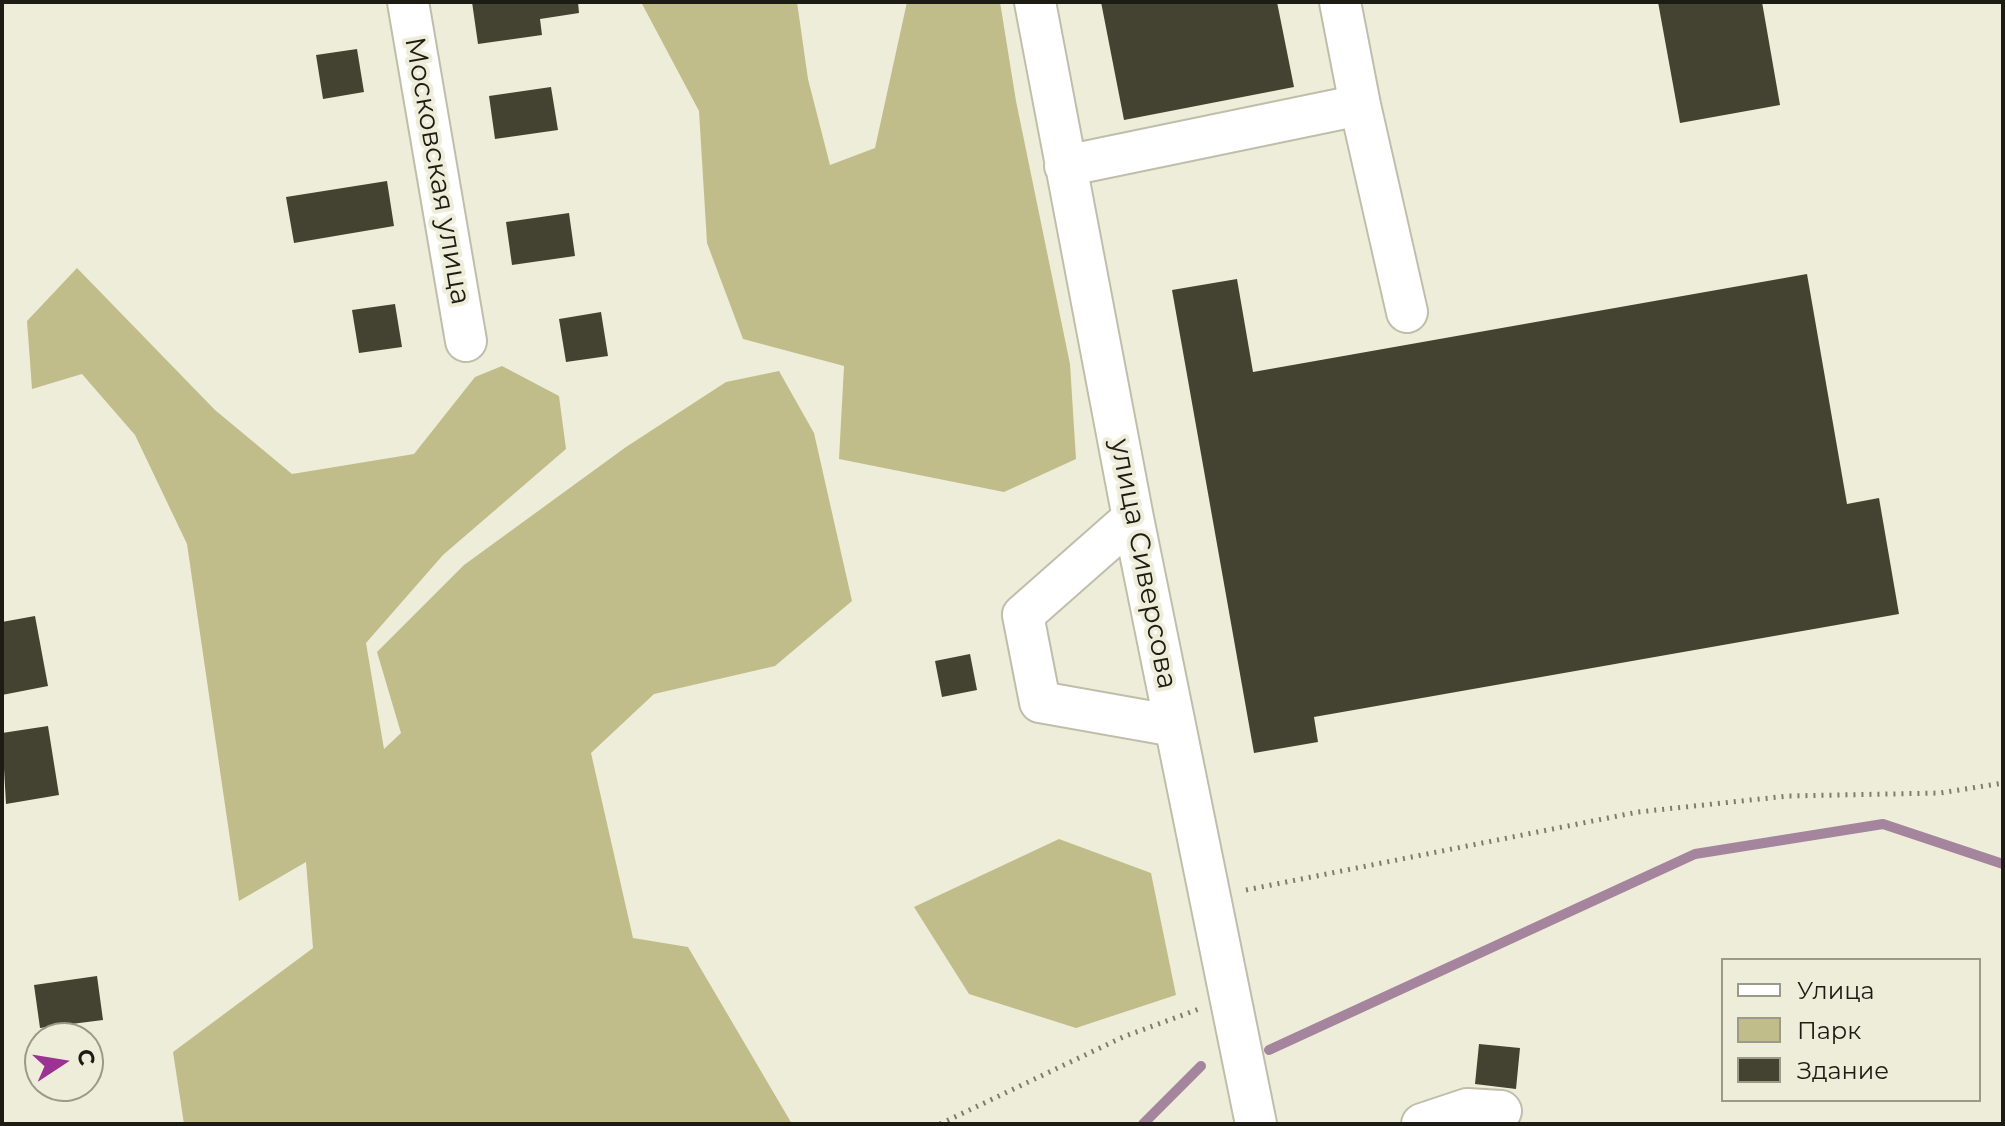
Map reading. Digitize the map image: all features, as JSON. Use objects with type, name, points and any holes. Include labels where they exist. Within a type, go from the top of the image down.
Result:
[{"type":"street","name":"Московская улица","points":[[408,2],[466,341]]},
{"type":"street","name":"улица Сиверсова","points":[[1035,2],[1133,518],[1256,1124]]},
{"type":"street","points":[[1340,2],[1407,312]]},
{"type":"street","points":[[1065,166],[1360,105]]},
{"type":"street","points":[[1133,518],[1023,615],[1040,702],[1175,726]]},
{"type":"street","points":[[1422,1124],[1467,1109],[1501,1111]]},
{"type":"path","points":[[1210,898],[1638,812],[1788,796],[1940,793],[2003,783]]},
{"type":"path","points":[[940,1124],[1123,1037],[1230,997]]},
{"type":"green space","points":[[641,2],[797,2],[808,79],[830,165],[875,148],[907,2],[1000,2],[1016,101],[1070,364],[1076,459],[1004,492],[839,459],[844,366],[743,339],[707,243],[699,111]]},
{"type":"green space","points":[[77,268],[215,410],[292,474],[414,454],[475,377],[502,366],[559,396],[566,449],[443,555],[366,643],[384,749],[401,733],[377,652],[464,565],[626,447],[726,382],[779,371],[814,433],[852,601],[775,666],[654,694],[591,753],[633,938],[688,947],[792,1124],[184,1124],[173,1052],[313,948],[306,862],[239,901],[187,544],[135,435],[82,374],[32,389],[27,321]]},
{"type":"green space","points":[[1059,839],[1151,873],[1176,995],[1076,1028],[969,994],[914,907]]},
{"type":"building","points":[[472,2],[578,2],[579,13],[540,19],[542,35],[478,44]]},
{"type":"building","points":[[1101,2],[1277,2],[1294,87],[1124,120]]},
{"type":"building","points":[[1658,2],[1762,2],[1780,105],[1680,123]]},
{"type":"building","points":[[357,49],[364,92],[323,99],[316,55]]},
{"type":"building","points":[[551,87],[558,130],[495,139],[489,96]]},
{"type":"building","points":[[387,181],[394,226],[294,243],[286,197]]},
{"type":"building","points":[[569,213],[575,256],[512,265],[506,222]]},
{"type":"building","points":[[1807,274],[1847,504],[1879,498],[1899,614],[1314,717],[1318,742],[1254,753],[1172,290],[1237,279],[1253,372]]},
{"type":"building","points":[[395,304],[402,347],[359,353],[352,310]]},
{"type":"building","points":[[601,312],[608,356],[566,362],[559,319]]},
{"type":"building","points":[[35,616],[48,686],[2,695],[2,622]]},
{"type":"building","points":[[970,654],[977,690],[942,697],[935,661]]},
{"type":"building","points":[[48,726],[59,795],[6,804],[2,733]]},
{"type":"building","points":[[97,976],[103,1020],[39,1022],[34,985]]},
{"type":"building","points":[[1479,1044],[1520,1048],[1516,1089],[1475,1084]]},
{"type":"waterway","points":[[1269,1050],[1695,854],[1883,824],[2003,864]]},
{"type":"waterway","points":[[1143,1124],[1201,1066]]}]
